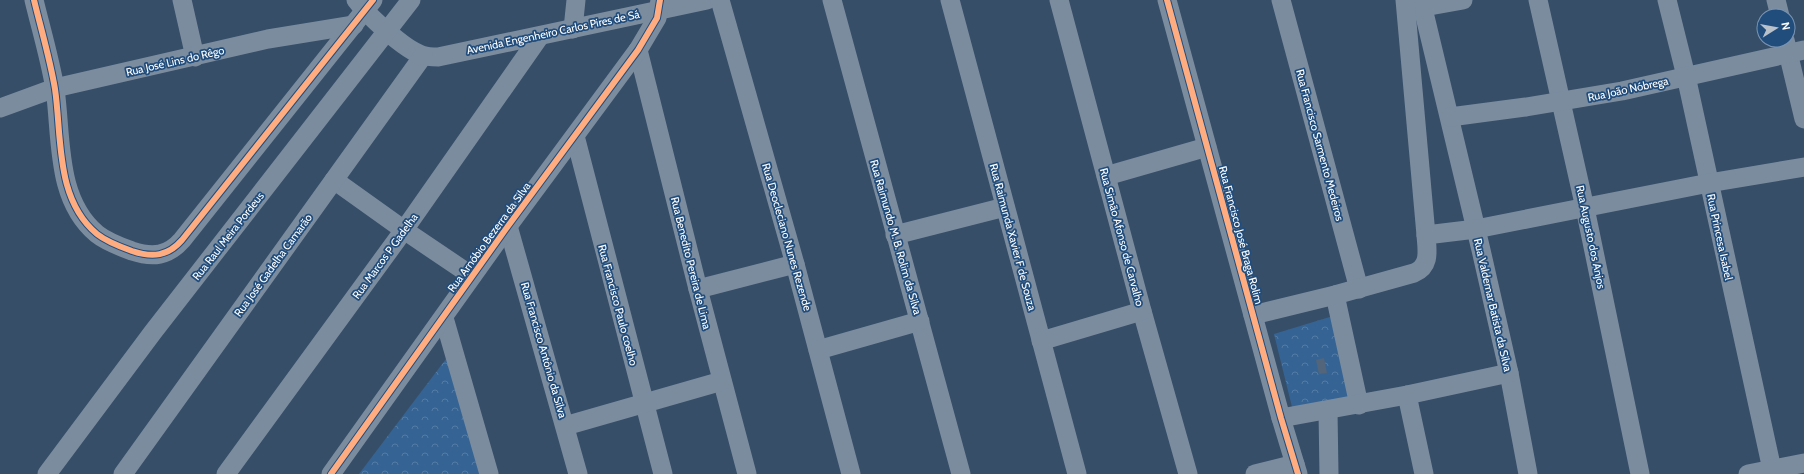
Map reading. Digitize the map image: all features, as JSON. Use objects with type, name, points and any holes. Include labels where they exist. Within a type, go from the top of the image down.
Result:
[{"type":"street","points":[[34,0],[55,88],[62,162],[66,183],[73,201],[84,219],[97,234],[115,244],[135,252],[160,254],[168,252],[182,240],[362,9],[410,48],[423,56]]},
{"type":"street","points":[[182,0],[195,57]]},
{"type":"street","name":"Rua Raul Meira Pordeus","points":[[47,474],[153,332],[411,0]]},
{"type":"street","points":[[573,29],[576,0]]},
{"type":"street","name":"Avenida Engenheiro Carlos Pires de Sá","points":[[423,56],[438,56],[573,29],[660,4],[707,0]]},
{"type":"street","name":"Rua Deocleciano Nunes Rezende","points":[[720,0],[795,264],[851,474]]},
{"type":"street","name":"Rua Raimundo M. B. Rolim da Silva","points":[[832,0],[961,474]]},
{"type":"street","name":"Rua Raimunda Xavier F de Souza","points":[[950,0],[1077,474]]},
{"type":"street","name":"Rua Simão Afonso de Carvalho","points":[[1058,0],[1142,311],[1188,474]]},
{"type":"street","name":"Rua Francisco José Braga Rolim","points":[[1167,0],[1296,469]]},
{"type":"street","name":"Rua Francisco Sarmento Medeiros","points":[[1280,0],[1359,289]]},
{"type":"street","points":[[1253,315],[1359,289],[1423,269],[1427,259],[1426,235],[1405,0]]},
{"type":"street","points":[[1463,0],[1422,4],[1476,229],[1708,183],[1804,166]]},
{"type":"street","name":"Rua Augusto dos Anjos","points":[[1538,0],[1585,208],[1640,474]]},
{"type":"street","name":"Rua Princesa Isabel","points":[[1667,0],[1686,76],[1708,183],[1772,472]]},
{"type":"street","name":"Rua Arnóbio Bezerra da Silva","points":[[331,474],[444,318],[508,226],[638,50],[657,18],[660,4]]},
{"type":"street","name":"Rua José Lins do Rêgo","points":[[0,108],[55,88],[290,35],[362,9]]},
{"type":"street","name":"Rua Marcos P Gadelha","points":[[226,474],[404,230],[540,36]]},
{"type":"street","points":[[1792,48],[1804,120]]},
{"type":"street","name":"Rua João Nóbrega","points":[[1450,117],[1562,102],[1622,91],[1792,48]]},
{"type":"street","name":"Rua Benedito Pereira de Lima","points":[[638,50],[698,289],[747,474]]},
{"type":"street","name":"Rua José Gadelha Camarão","points":[[123,474],[423,56]]},
{"type":"street","name":"Rua Francisco Paulo coelho","points":[[575,136],[663,474]]},
{"type":"street","points":[[1106,176],[1207,147]]},
{"type":"street","points":[[334,180],[472,276]]},
{"type":"street","points":[[895,235],[1005,207]]},
{"type":"street","name":"Rua Francisco Antônio da Silva","points":[[508,226],[578,474]]},
{"type":"street","name":"Rua Valdemar Batista da Silva","points":[[1426,235],[1476,229],[1509,373],[1528,474]]},
{"type":"street","points":[[698,289],[795,264]]},
{"type":"street","points":[[1335,295],[1359,405]]},
{"type":"street","points":[[1041,341],[1142,311]]},
{"type":"street","points":[[444,318],[489,474]]},
{"type":"street","points":[[818,350],[920,321]]},
{"type":"street","points":[[1281,418],[1359,405],[1509,373]]},
{"type":"street","points":[[565,426],[722,381]]},
{"type":"street","points":[[1407,395],[1424,474]]},
{"type":"street","points":[[1328,411],[1329,474]]},
{"type":"street","points":[[1748,474],[1772,472],[1804,463]]},
{"type":"street","points":[[1255,474],[1296,469]]},
{"type":"green space","points":[[1333,316],[1353,405],[1294,415],[1274,334]]},
{"type":"green space","points":[[455,347],[491,474],[359,474]]},
{"type":"building","points":[[1324,358],[1327,373],[1319,374],[1316,360]]},
{"type":"cycle path","points":[[34,0],[55,89],[63,166],[67,185],[74,203],[83,220],[101,237],[132,251],[153,255],[166,252],[182,240],[373,0]]},
{"type":"cycle path","points":[[331,474],[508,226],[638,50],[657,18],[660,0]]},
{"type":"cycle path","points":[[1167,0],[1281,418],[1298,474]]}]
